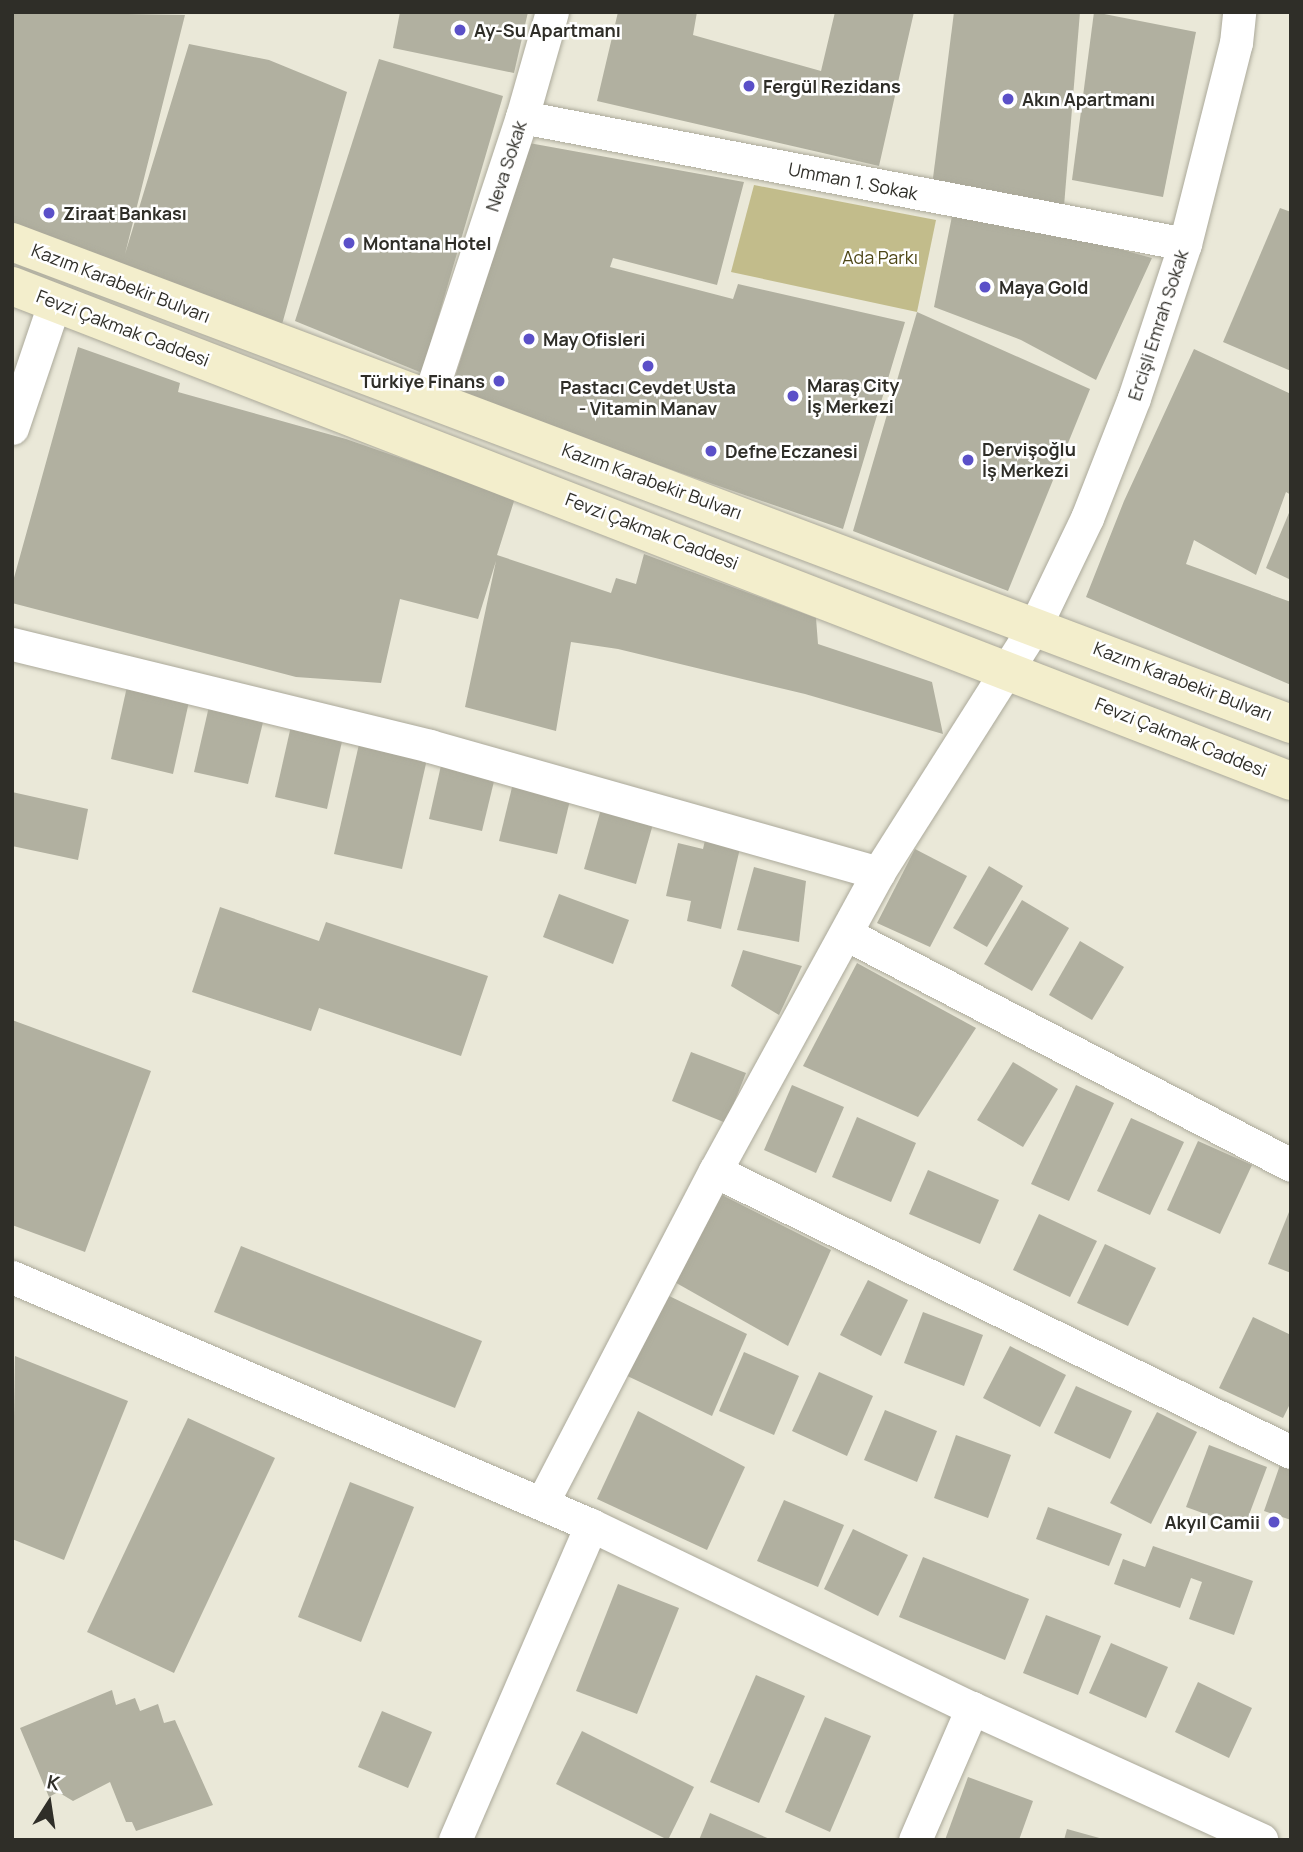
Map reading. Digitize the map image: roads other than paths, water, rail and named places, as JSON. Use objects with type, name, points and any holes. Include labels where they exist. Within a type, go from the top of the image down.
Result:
[{"type":"main road","name":"Kazım Karabekir Bulvarı","points":[[12,242],[1036,624],[1291,724]]},
{"type":"main road","name":"Fevzi Çakmak Caddesi","points":[[12,286],[1010,669],[1291,781]]},
{"type":"street","name":"Neva Sokak","points":[[429,398],[522,117],[552,12]]},
{"type":"street","name":"Ercişli Emrah Sokak","points":[[542,1503],[715,1171],[878,873],[1010,669],[1036,624],[1087,518],[1134,398],[1185,244],[1236,43],[1239,12]]},
{"type":"street","name":"Umman 1. Sokak","points":[[522,117],[1185,244]]},
{"type":"street","points":[[12,428],[55,301]]},
{"type":"street","points":[[12,644],[430,746],[878,873]]},
{"type":"street","points":[[846,934],[1291,1165]]},
{"type":"street","points":[[715,1171],[1291,1452]]},
{"type":"street","points":[[12,1277],[591,1525],[972,1709],[1261,1840]]},
{"type":"street","points":[[455,1840],[591,1525]]},
{"type":"street","points":[[915,1840],[972,1709]]},
{"type":"place","name":"Ay-Su Apartmanı","points":[[460,30]]},
{"type":"place","name":"Fergül Rezidans","points":[[749,86]]},
{"type":"place","name":"Akın Apartmanı","points":[[1008,99]]},
{"type":"place","name":"Ziraat Bankası","points":[[49,213]]},
{"type":"place","name":"Montana Hotel","points":[[349,243]]},
{"type":"place","name":"Maya Gold","points":[[985,287]]},
{"type":"place","name":"May Ofisleri","points":[[529,339]]},
{"type":"place","name":"Pastacı Cevdet Usta - Vitamin Manav","points":[[648,366]]},
{"type":"place","name":"Türkiye Finans","points":[[499,381]]},
{"type":"place","name":"Maraş City İş Merkezi","points":[[793,396]]},
{"type":"place","name":"Defne Eczanesi","points":[[711,451]]},
{"type":"place","name":"Dervişoğlu İş Merkezi","points":[[968,460]]},
{"type":"place","name":"Akyıl Camii","points":[[1274,1522]]},
{"type":"park label","name":"Ada Parkı","points":[[880,257]]}]
